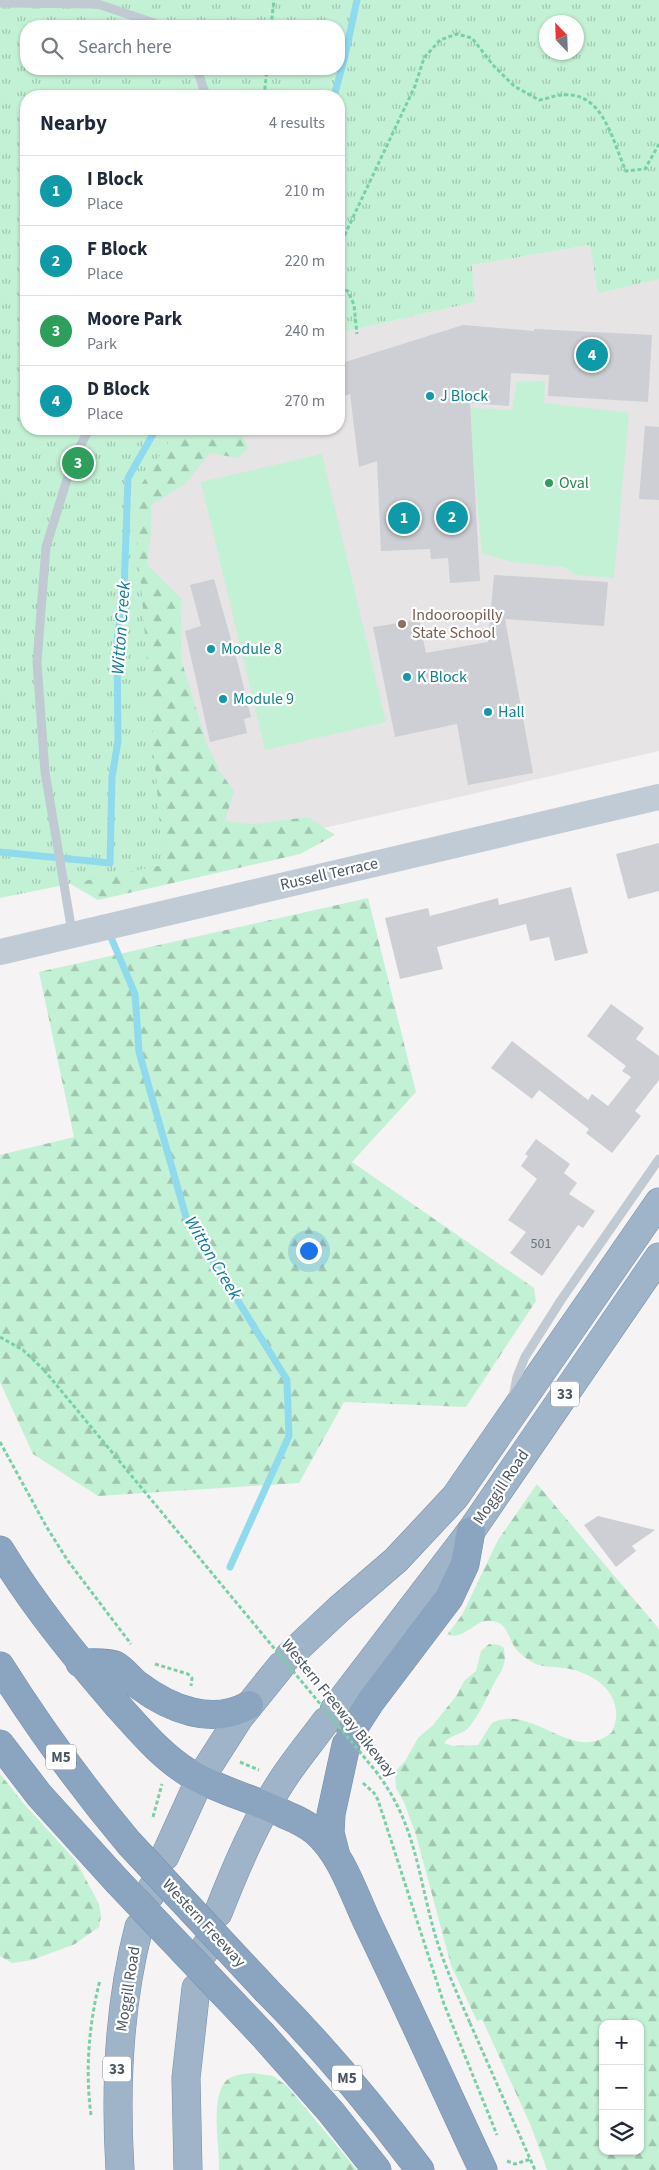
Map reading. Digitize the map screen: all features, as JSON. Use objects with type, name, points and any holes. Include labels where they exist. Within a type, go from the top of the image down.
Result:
[{"type":"highway","name":"Moggill Road","points":[[165,1856],[200,1779],[249,1705],[285,1661],[339,1609],[396,1560],[455,1497],[659,1202]]},
{"type":"highway","name":"Moggill Road","points":[[218,1912],[237,1864],[282,1780],[471,1531],[659,1257]]},
{"type":"highway","points":[[471,1531],[465,1564],[449,1598],[371,1701],[349,1738],[335,1788],[330,1833],[336,1857],[429,2051],[493,2164]]},
{"type":"highway","points":[[0,1550],[35,1604],[80,1663],[145,1736],[167,1757],[200,1779],[267,1806],[314,1831],[336,1857]]},
{"type":"highway","points":[[80,1663],[114,1665],[150,1694],[197,1714],[232,1713],[249,1705]]},
{"type":"highway","name":"Western Freeway","points":[[0,1666],[92,1799],[129,1843],[303,2026],[420,2170]]},
{"type":"highway","name":"M5","points":[[0,1744],[39,1795],[263,2036],[331,2112],[377,2170]]},
{"type":"highway","name":"Moggill Road","points":[[120,2170],[116,2107],[118,2062],[126,1987],[139,1927]]},
{"type":"highway","points":[[188,2170],[186,2078],[196,1988]]},
{"type":"main road","name":"Russell Terrace","points":[[0,952],[659,797]]},
{"type":"lane","points":[[0,3],[98,4],[148,20]]},
{"type":"lane","points":[[199,75],[204,90]]},
{"type":"lane","points":[[73,934],[45,772],[37,662],[46,547],[73,460],[86,435]]},
{"type":"lane","name":"Moggill Road","points":[[509,1420],[517,1377],[525,1356],[561,1300],[659,1159]]},
{"type":"path","points":[[272,20],[274,0]]},
{"type":"path","points":[[345,234],[415,86],[424,58],[440,40],[457,34],[472,38],[493,65],[514,86],[540,100],[563,94],[590,100],[600,112],[626,171],[645,169],[659,144]]},
{"type":"path","points":[[264,90],[266,75]]},
{"type":"path","points":[[345,290],[348,291],[354,305],[356,334]]},
{"type":"path","name":"Western Freeway Bikeway","points":[[0,1337],[23,1350],[44,1370],[390,1790],[410,1835],[439,1950],[535,2170]]},
{"type":"path","points":[[0,1442],[46,1526],[64,1554],[135,1648]]},
{"type":"path","points":[[148,1659],[165,1668],[188,1674],[193,1682]]},
{"type":"path","points":[[217,1753],[282,1780]]},
{"type":"path","points":[[363,1782],[370,1787],[378,1800],[438,1986],[498,2138]]},
{"type":"path","points":[[493,2164],[515,2164],[531,2158]]},
{"type":"shaded area","name":"Indooroopilly State School","points":[[590,245],[659,279],[659,751],[163,865],[134,496],[173,435],[345,435],[345,332],[475,302],[472,265]]},
{"type":"green space","points":[[0,0],[659,0],[659,279],[598,293],[590,245],[472,265],[475,302],[345,332],[345,90],[20,90],[20,435],[173,435],[134,496],[163,865],[0,898]]},
{"type":"green space","points":[[25,75],[26,75],[26,90],[24,90]]},
{"type":"green space","points":[[20,274],[20,435],[243,435],[248,449],[238,458],[210,453],[185,484],[151,505],[151,532],[147,565],[181,598],[181,659],[206,742],[220,772],[234,791],[225,821],[255,824],[308,817],[335,835],[300,854],[98,900],[45,869],[0,898],[0,844],[12,604]]},
{"type":"green space","name":"Oval","points":[[545,381],[544,403],[629,413],[614,578],[576,575],[564,567],[512,562],[482,553],[468,408],[512,410],[517,382]]},
{"type":"green space","points":[[322,454],[386,722],[265,750],[201,482]]},
{"type":"green space","points":[[368,898],[416,1092],[352,1162],[534,1288],[536,1301],[466,1407],[344,1402],[299,1483],[98,1496],[33,1454],[0,1382],[0,1155],[74,1137],[39,972]]},
{"type":"green space","points":[[537,1484],[659,1629],[659,2170],[547,2170],[531,2126],[482,2019],[477,2021],[451,1965],[416,1835],[404,1802],[396,1788],[395,1772],[405,1761],[418,1738],[433,1725],[457,1695],[464,1681],[476,1671],[481,1651],[489,1644],[499,1645],[504,1648],[505,1660],[502,1670],[470,1726],[444,1743],[453,1746],[478,1745],[492,1723],[507,1719],[523,1720],[568,1739],[583,1742],[597,1741],[612,1732],[616,1719],[616,1707],[606,1688],[576,1670],[542,1666],[530,1661],[517,1651],[505,1628],[497,1622],[480,1622],[461,1634],[447,1635],[462,1615],[498,1540]]},
{"type":"green space","points":[[0,1774],[24,1804],[76,1861],[99,1904],[101,1916],[99,1927],[75,1944],[32,1960],[12,1963],[0,1956]]},
{"type":"green space","points":[[253,2073],[273,2076],[287,2086],[357,2170],[219,2170],[217,2112],[220,2090],[231,2077]]},
{"type":"building","points":[[463,325],[534,331],[534,329],[652,335],[648,402],[548,396],[549,375],[511,373],[509,406],[470,403],[480,581],[450,583],[448,558],[431,559],[430,549],[381,551],[377,461],[359,467],[350,394],[345,396],[345,362]]},
{"type":"building","points":[[645,426],[659,427],[659,500],[639,499]]},
{"type":"building","points":[[494,575],[608,582],[604,626],[505,619],[533,773],[468,785],[457,724],[395,737],[373,627],[419,620],[426,653],[488,642]]},
{"type":"building","points":[[214,579],[251,717],[244,719],[247,733],[210,742],[185,631],[201,626],[190,585]]},
{"type":"building","points":[[659,843],[659,891],[628,899],[616,854]]},
{"type":"building","points":[[571,887],[588,953],[555,961],[549,937],[530,941],[526,924],[437,947],[443,969],[400,979],[385,918],[428,908],[430,916],[498,898],[499,905]]},
{"type":"building","points":[[611,1004],[644,1028],[636,1039],[659,1056],[659,1080],[635,1111],[641,1116],[612,1153],[586,1133],[589,1129],[539,1090],[532,1099],[491,1068],[512,1041],[588,1100],[592,1094],[608,1106],[631,1077],[622,1071],[626,1066],[587,1036]]},
{"type":"building","points":[[536,1139],[570,1164],[564,1173],[577,1183],[569,1194],[595,1211],[583,1228],[578,1225],[542,1276],[510,1253],[526,1232],[508,1220],[537,1179],[521,1166],[528,1156],[525,1154]]},
{"type":"building","points":[[598,1516],[655,1530],[632,1546],[636,1551],[616,1567],[584,1525]]},
{"type":"waterway","name":"Witton Creek","points":[[345,55],[357,0]]},
{"type":"waterway","name":"Witton Creek","points":[[336,90],[340,75]]},
{"type":"waterway","name":"Witton Creek","points":[[0,852],[110,863],[112,777],[118,741],[117,640],[124,592],[128,478],[153,435]]},
{"type":"waterway","name":"Witton Creek","points":[[110,935],[135,994],[139,1052],[186,1217],[287,1380],[289,1436],[230,1567]]},
{"type":"place","name":"D Block","points":[[592,355]]},
{"type":"place","name":"J Block","points":[[430,396]]},
{"type":"place","name":"Moore Park","points":[[78,463]]},
{"type":"place","name":"Oval","points":[[549,483]]},
{"type":"place","name":"F Block","points":[[452,517]]},
{"type":"place","name":"I Block","points":[[404,518]]},
{"type":"place","name":"Indooroopilly State School","points":[[402,624]]},
{"type":"place","name":"Module 8","points":[[211,649]]},
{"type":"place","name":"K Block","points":[[407,677]]},
{"type":"place","name":"Module 9","points":[[223,699]]},
{"type":"place","name":"Hall","points":[[488,712]]}]
